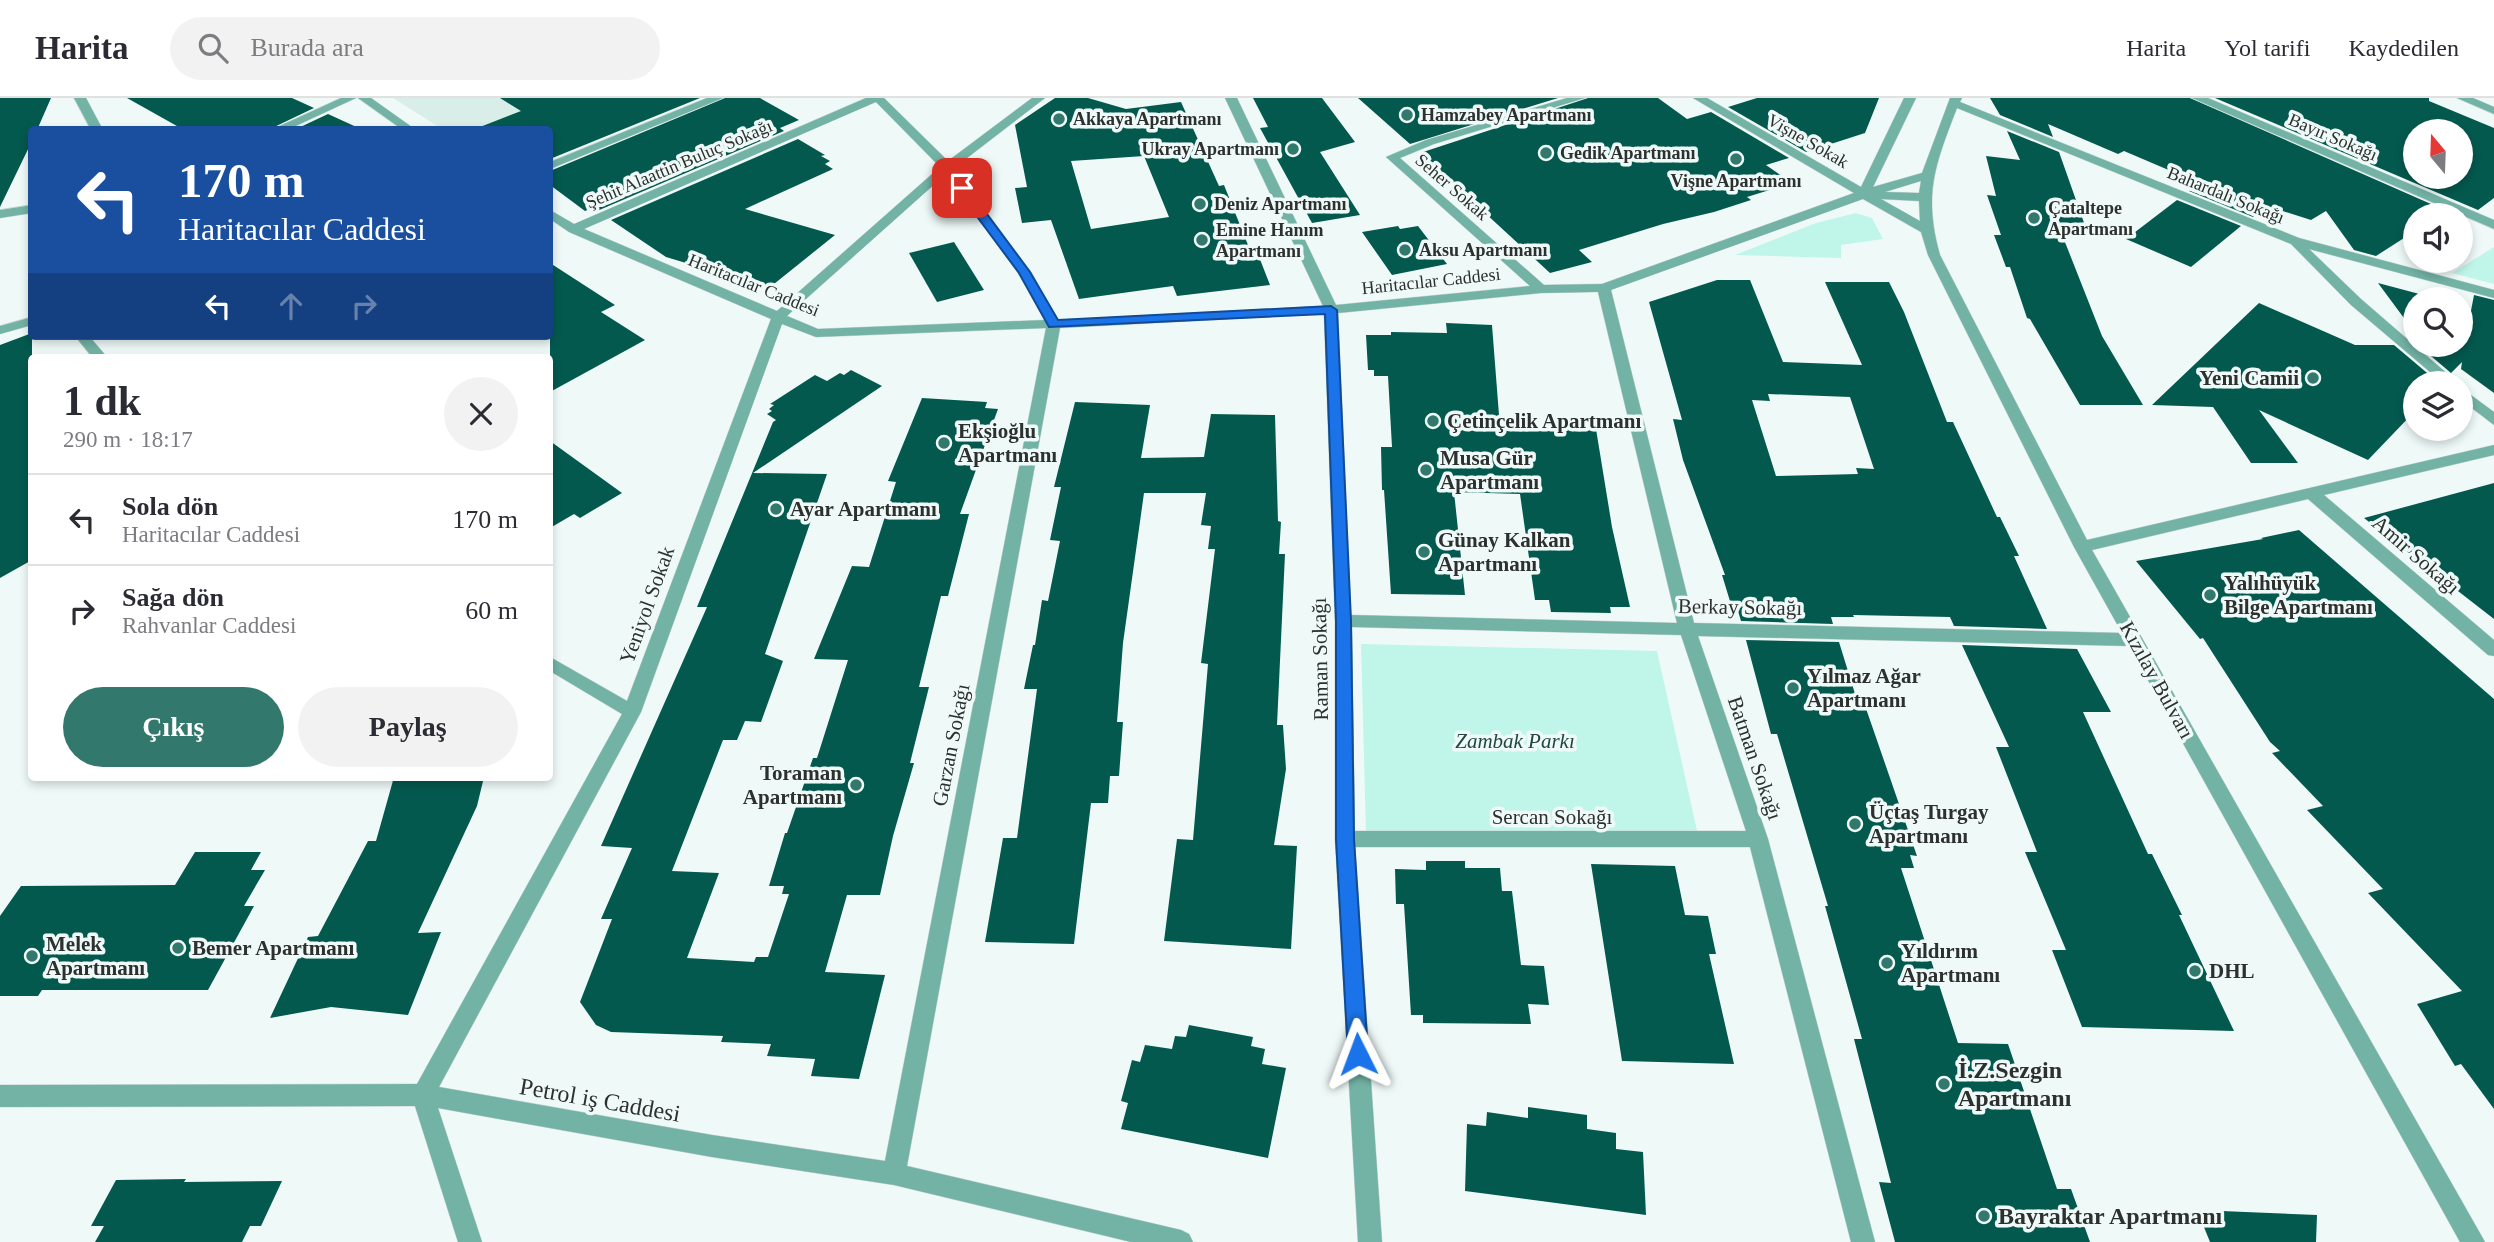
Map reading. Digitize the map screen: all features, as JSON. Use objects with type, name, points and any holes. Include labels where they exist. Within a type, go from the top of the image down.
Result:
[{"type":"street","points":[[80,98],[95,126]]},
{"type":"street","points":[[285,126],[350,98]]},
{"type":"street","points":[[364,98],[405,126]]},
{"type":"street","points":[[553,165],[717,98]]},
{"type":"street","points":[[877,98],[947,167],[1024,272],[1054,324]]},
{"type":"street","name":"Şehit Alaattin Buluç Sokağı","points":[[573,229],[877,98]]},
{"type":"street","name":"Yeniyol Sokak","points":[[424,1095],[632,712],[778,317],[947,167],[1039,98]]},
{"type":"street","name":"Raman Sokağı","points":[[1231,98],[1331,310],[1343,621],[1345,839],[1370,1242]]},
{"type":"street","name":"Seher Sokak","points":[[1541,289],[1392,156],[1430,142],[1579,98]]},
{"type":"street","name":"Vişne Sokak","points":[[1699,98],[1924,229]]},
{"type":"street","points":[[1910,98],[1864,194],[1922,197]]},
{"type":"street","name":"Bayır Sokağı","points":[[2198,98],[2494,225]]},
{"type":"street","points":[[2463,98],[2494,111]]},
{"type":"street","name":"Kızılay Bulvarı","points":[[1955,100],[1927,175],[1922,197],[1924,229],[1934,255],[2082,547],[2473,1242]]},
{"type":"street","name":"Bahardalı Sokağı","points":[[1955,100],[2294,241],[2494,295]]},
{"type":"street","name":"Haritacılar Caddesi","points":[[553,216],[573,229],[816,333],[1331,310],[1541,289],[1604,288],[1864,194],[1927,175]]},
{"type":"street","points":[[0,214],[28,210]]},
{"type":"street","points":[[2294,241],[2356,302],[2437,371]]},
{"type":"street","name":"Batman Sokağı","points":[[1604,288],[1687,628],[1758,839],[1863,1242]]},
{"type":"street","points":[[0,330],[28,322]]},
{"type":"street","name":"Garzan Sokağı","points":[[894,1174],[1054,324]]},
{"type":"street","points":[[85,340],[97,354]]},
{"type":"street","points":[[2473,402],[2494,420]]},
{"type":"street","points":[[2082,547],[2494,450]]},
{"type":"street","name":"Amir Sokağı","points":[[2311,493],[2494,650]]},
{"type":"street","name":"Berkay Sokağı","points":[[1343,621],[2135,640]]},
{"type":"street","points":[[553,665],[632,712]]},
{"type":"street","name":"Sercan Sokağı","points":[[1345,839],[1758,839]]},
{"type":"street","points":[[424,1095],[470,1242]]},
{"type":"street","name":"Petrol iş Caddesi","points":[[0,1096],[424,1095],[712,1146],[894,1174],[1181,1242]]},
{"type":"shaded area","points":[[393,98],[684,98],[553,151],[553,126],[437,126]]},
{"type":"green space","points":[[1856,213],[1872,218],[1883,239],[1841,245],[1841,258],[1735,255],[1816,223]]},
{"type":"green space","points":[[2494,247],[2494,284],[2452,273],[2473,273],[2473,260]]},
{"type":"green space","name":"Zambak Parkı","points":[[1361,644],[1657,651],[1698,835],[1366,833]]},
{"type":"building","points":[[0,98],[51,98],[39,126],[28,126],[28,149],[0,207]]},
{"type":"building","points":[[127,98],[292,98],[314,108],[276,126],[177,126]]},
{"type":"building","points":[[500,98],[700,98],[553,158],[553,126],[483,126],[521,111]]},
{"type":"building","points":[[725,98],[760,98],[799,120],[780,128],[784,131],[597,211],[592,208],[585,211],[553,187],[553,170]]},
{"type":"building","points":[[1055,98],[1088,98],[1126,109],[1181,102],[1219,186],[1224,185],[1250,250],[1256,249],[1270,285],[1177,296],[1173,286],[1079,299],[1051,220],[1022,223],[1015,188],[1027,187],[1015,125]],"holes":[[[1144,156],[1169,217],[1091,229],[1071,161]]]},
{"type":"building","points":[[1253,98],[1322,98],[1355,142],[1320,152],[1360,215],[1312,223],[1260,128],[1268,127]]},
{"type":"building","points":[[1358,98],[1558,98],[1410,144]]},
{"type":"building","points":[[1588,98],[1658,98],[1687,119],[1711,112],[1789,158],[1766,165],[1792,183],[1747,197],[1751,200],[1714,212],[1663,224],[1579,250],[1592,262],[1550,273],[1420,153]]},
{"type":"building","points":[[1757,98],[1879,98],[1865,133],[1806,152],[1728,107]]},
{"type":"building","points":[[1990,98],[2190,98],[2429,203],[2403,203],[2403,239],[2376,256],[2354,250],[2326,211],[2311,220],[2267,206],[2253,217],[2189,191],[2199,183],[2124,151],[2118,154],[2048,124],[2053,137],[2000,115]]},
{"type":"building","points":[[2215,98],[2429,98],[2429,101],[2472,119],[2403,119],[2403,178]]},
{"type":"building","points":[[328,114],[354,126],[302,126]]},
{"type":"building","points":[[2473,119],[2494,128],[2494,198],[2478,210],[2473,208],[2473,203],[2462,203],[2429,189],[2473,189]]},
{"type":"building","points":[[2007,131],[2059,152],[2088,234],[2061,232],[2102,336],[2143,405],[2080,405],[2027,318],[2010,267],[2006,267],[1994,235],[2001,235],[1987,195],[1996,196],[1986,156],[2020,160]]},
{"type":"building","points":[[798,139],[825,155],[821,156],[830,161],[825,164],[833,169],[745,209],[835,235],[769,288],[666,257],[611,220]]},
{"type":"building","points":[[2177,200],[2241,226],[2191,267],[2126,239]]},
{"type":"building","name":"Aksu Apartmanı","points":[[1398,226],[1400,229],[1418,226],[1447,264],[1392,275],[1362,232]]},
{"type":"building","points":[[954,242],[984,290],[937,302],[909,253]]},
{"type":"building","points":[[553,265],[615,305],[601,312],[645,340],[553,390],[553,354],[550,354],[550,340],[553,340]]},
{"type":"building","points":[[1717,280],[1750,280],[1783,362],[1862,365],[1825,282],[1889,282],[1904,312],[1947,422],[1953,422],[1997,517],[2000,517],[2019,556],[2014,556],[2047,629],[1954,626],[1950,617],[1853,615],[1854,617],[1831,617],[1833,624],[1741,621],[1738,611],[1733,611],[1722,575],[1725,575],[1683,460],[1673,419],[1682,420],[1649,302]],"holes":[[[1768,394],[1850,397],[1874,469],[1856,468],[1858,474],[1776,476],[1752,400],[1770,401]]]},
{"type":"building","points":[[2378,283],[2403,290],[2403,317]]},
{"type":"building","points":[[2474,295],[2494,300],[2494,393],[2473,378],[2473,371],[2461,369],[2462,362],[2453,371],[2449,371],[2432,357],[2473,357]]},
{"type":"building","name":"Yeni Camii","points":[[2259,303],[2355,345],[2394,345],[2403,353],[2403,357],[2408,357],[2425,371],[2403,371],[2403,424],[2368,460],[2259,410],[2298,463],[2251,463],[2213,407],[2152,405]]},
{"type":"building","points":[[1446,323],[1492,325],[1500,428],[1596,429],[1612,527],[1630,607],[1610,607],[1611,613],[1551,612],[1549,600],[1535,600],[1520,494],[1454,492],[1465,595],[1391,594],[1381,447],[1392,447],[1388,376],[1374,376],[1374,370],[1368,370],[1366,335],[1391,335],[1391,332],[1447,333]]},
{"type":"building","points":[[28,334],[28,340],[32,340],[32,354],[28,354],[28,562],[0,578],[0,345]]},
{"type":"building","points":[[851,370],[882,386],[753,473],[827,474],[765,654],[783,661],[761,722],[745,721],[737,740],[723,740],[672,871],[719,873],[687,958],[754,962],[756,957],[768,957],[789,894],[782,894],[784,886],[769,886],[813,758],[817,758],[848,660],[814,659],[852,566],[869,567],[896,482],[888,481],[922,398],[987,402],[985,408],[998,409],[960,514],[969,514],[948,596],[941,596],[919,687],[929,687],[910,763],[914,763],[893,836],[880,895],[847,895],[825,972],[885,975],[859,1079],[811,1076],[815,1059],[767,1056],[771,1044],[721,1042],[723,1036],[611,1032],[596,1025],[580,1002],[612,919],[601,919],[632,848],[601,846],[707,607],[697,607],[773,422],[776,420],[767,414],[772,411],[769,409],[774,405],[770,404],[815,375],[827,381]]},
{"type":"building","points":[[1075,402],[1150,405],[1141,458],[1204,457],[1211,414],[1275,415],[1278,521],[1281,522],[1279,554],[1285,554],[1277,725],[1283,725],[1286,769],[1274,845],[1297,846],[1291,949],[1164,941],[1177,839],[1193,840],[1208,664],[1201,663],[1215,549],[1208,549],[1211,526],[1201,525],[1206,493],[1144,493],[1123,643],[1117,722],[1123,722],[1119,776],[1110,776],[1108,803],[1091,803],[1074,944],[985,942],[1003,838],[1017,838],[1037,689],[1024,689],[1042,600],[1048,601],[1060,541],[1050,540],[1061,487],[1054,487]]},
{"type":"building","points":[[553,443],[622,493],[580,518],[574,514],[553,526]]},
{"type":"building","points":[[2494,483],[2494,619],[2364,518]]},
{"type":"building","points":[[2299,530],[2494,699],[2494,1109],[2461,1064],[2455,1066],[2417,1004],[2462,991],[2368,893],[2383,889],[2307,810],[2323,806],[2272,753],[2280,751],[2270,742],[2203,638],[2200,639],[2136,561],[2263,539],[2261,538]]},
{"type":"building","points":[[1746,640],[1839,642],[1856,697],[1862,697],[1917,856],[1910,855],[1914,868],[1901,868],[1958,1043],[2008,1044],[2057,1189],[2071,1189],[2090,1242],[1895,1242],[1879,1182],[1891,1183],[1854,1039],[1862,1039],[1825,906],[1828,906],[1777,734],[1771,734]]},
{"type":"building","points":[[1962,645],[2077,649],[2111,712],[2083,712],[2148,854],[2152,854],[2182,915],[2179,915],[2234,1031],[2082,1027],[2052,950],[2066,950],[2025,852],[2037,852],[1996,747],[2009,747]]},
{"type":"building","points":[[393,781],[483,781],[477,806],[418,933],[441,932],[408,1015],[331,1007],[270,1018],[308,937],[318,936],[368,841],[376,841]]},
{"type":"building","points":[[195,852],[261,852],[251,870],[265,870],[244,906],[254,906],[208,990],[42,990],[38,996],[0,996],[0,916],[21,886],[175,885]]},
{"type":"building","points":[[1426,861],[1465,861],[1465,868],[1500,868],[1502,891],[1512,891],[1521,965],[1544,966],[1549,1005],[1528,1004],[1531,1024],[1423,1023],[1423,1015],[1411,1015],[1404,904],[1396,904],[1395,869],[1426,870]]},
{"type":"building","points":[[1591,864],[1675,866],[1685,915],[1708,916],[1716,954],[1709,954],[1734,1064],[1622,1061]]},
{"type":"building","points":[[1189,1025],[1253,1037],[1251,1046],[1265,1049],[1262,1064],[1286,1068],[1268,1158],[1121,1129],[1128,1103],[1121,1101],[1132,1060],[1140,1062],[1145,1045],[1172,1049],[1175,1036],[1186,1037]]},
{"type":"building","points":[[1528,1107],[1587,1115],[1587,1129],[1616,1133],[1616,1149],[1643,1152],[1646,1215],[1465,1191],[1467,1124],[1486,1126],[1487,1112],[1528,1118]]},
{"type":"building","points":[[186,1179],[184,1182],[282,1181],[261,1226],[250,1226],[242,1242],[95,1242],[104,1226],[91,1226],[116,1180]]},
{"type":"building","points":[[2197,1210],[2317,1215],[2316,1242],[2210,1242]]},
{"type":"place","name":"Hamzabey Apartmanı","points":[[1407,115]]},
{"type":"place","name":"Akkaya Apartmanı","points":[[1059,119]]},
{"type":"place","name":"Ukray Apartmanı","points":[[1293,149]]},
{"type":"place","name":"Gedik Apartmanı","points":[[1546,153]]},
{"type":"place","name":"Vişne Apartmanı","points":[[1736,159]]},
{"type":"place","name":"Deniz Apartmanı","points":[[1200,204]]},
{"type":"place","name":"Çataltepe Apartmanı","points":[[2034,218]]},
{"type":"place","name":"Emine Hanım Apartmanı","points":[[1202,240]]},
{"type":"place","name":"Aksu Apartmanı","points":[[1405,250]]},
{"type":"place","name":"Yeni Camii","points":[[2313,378]]},
{"type":"place","name":"Çetinçelik Apartmanı","points":[[1433,421]]},
{"type":"place","name":"Ekşioğlu Apartmanı","points":[[944,443]]},
{"type":"place","name":"Musa Gür Apartmanı","points":[[1426,470]]},
{"type":"place","name":"Ayar Apartmanı","points":[[776,509]]},
{"type":"place","name":"Günay Kalkan Apartmanı","points":[[1424,552]]},
{"type":"place","name":"Yalıhüyük Bilge Apartmanı","points":[[2210,595]]},
{"type":"place","name":"Yılmaz Ağar Apartmanı","points":[[1793,688]]},
{"type":"place","name":"Toraman Apartmanı","points":[[856,785]]},
{"type":"place","name":"Üçtaş Turgay Apartmanı","points":[[1855,824]]},
{"type":"place","name":"Bemer Apartmanı","points":[[178,948]]},
{"type":"place","name":"Melek Apartmanı","points":[[32,956]]},
{"type":"place","name":"Yıldırım Apartmanı","points":[[1887,963]]},
{"type":"place","name":"DHL","points":[[2195,971]]},
{"type":"place","name":"İ.Z.Sezgin Apartmanı","points":[[1944,1084]]},
{"type":"place","name":"Bayraktar Apartmanı","points":[[1984,1216]]},
{"type":"route","points":[[962,188],[1024,272],[1054,324],[1331,310],[1343,621],[1345,839],[1358,1054]]}]
